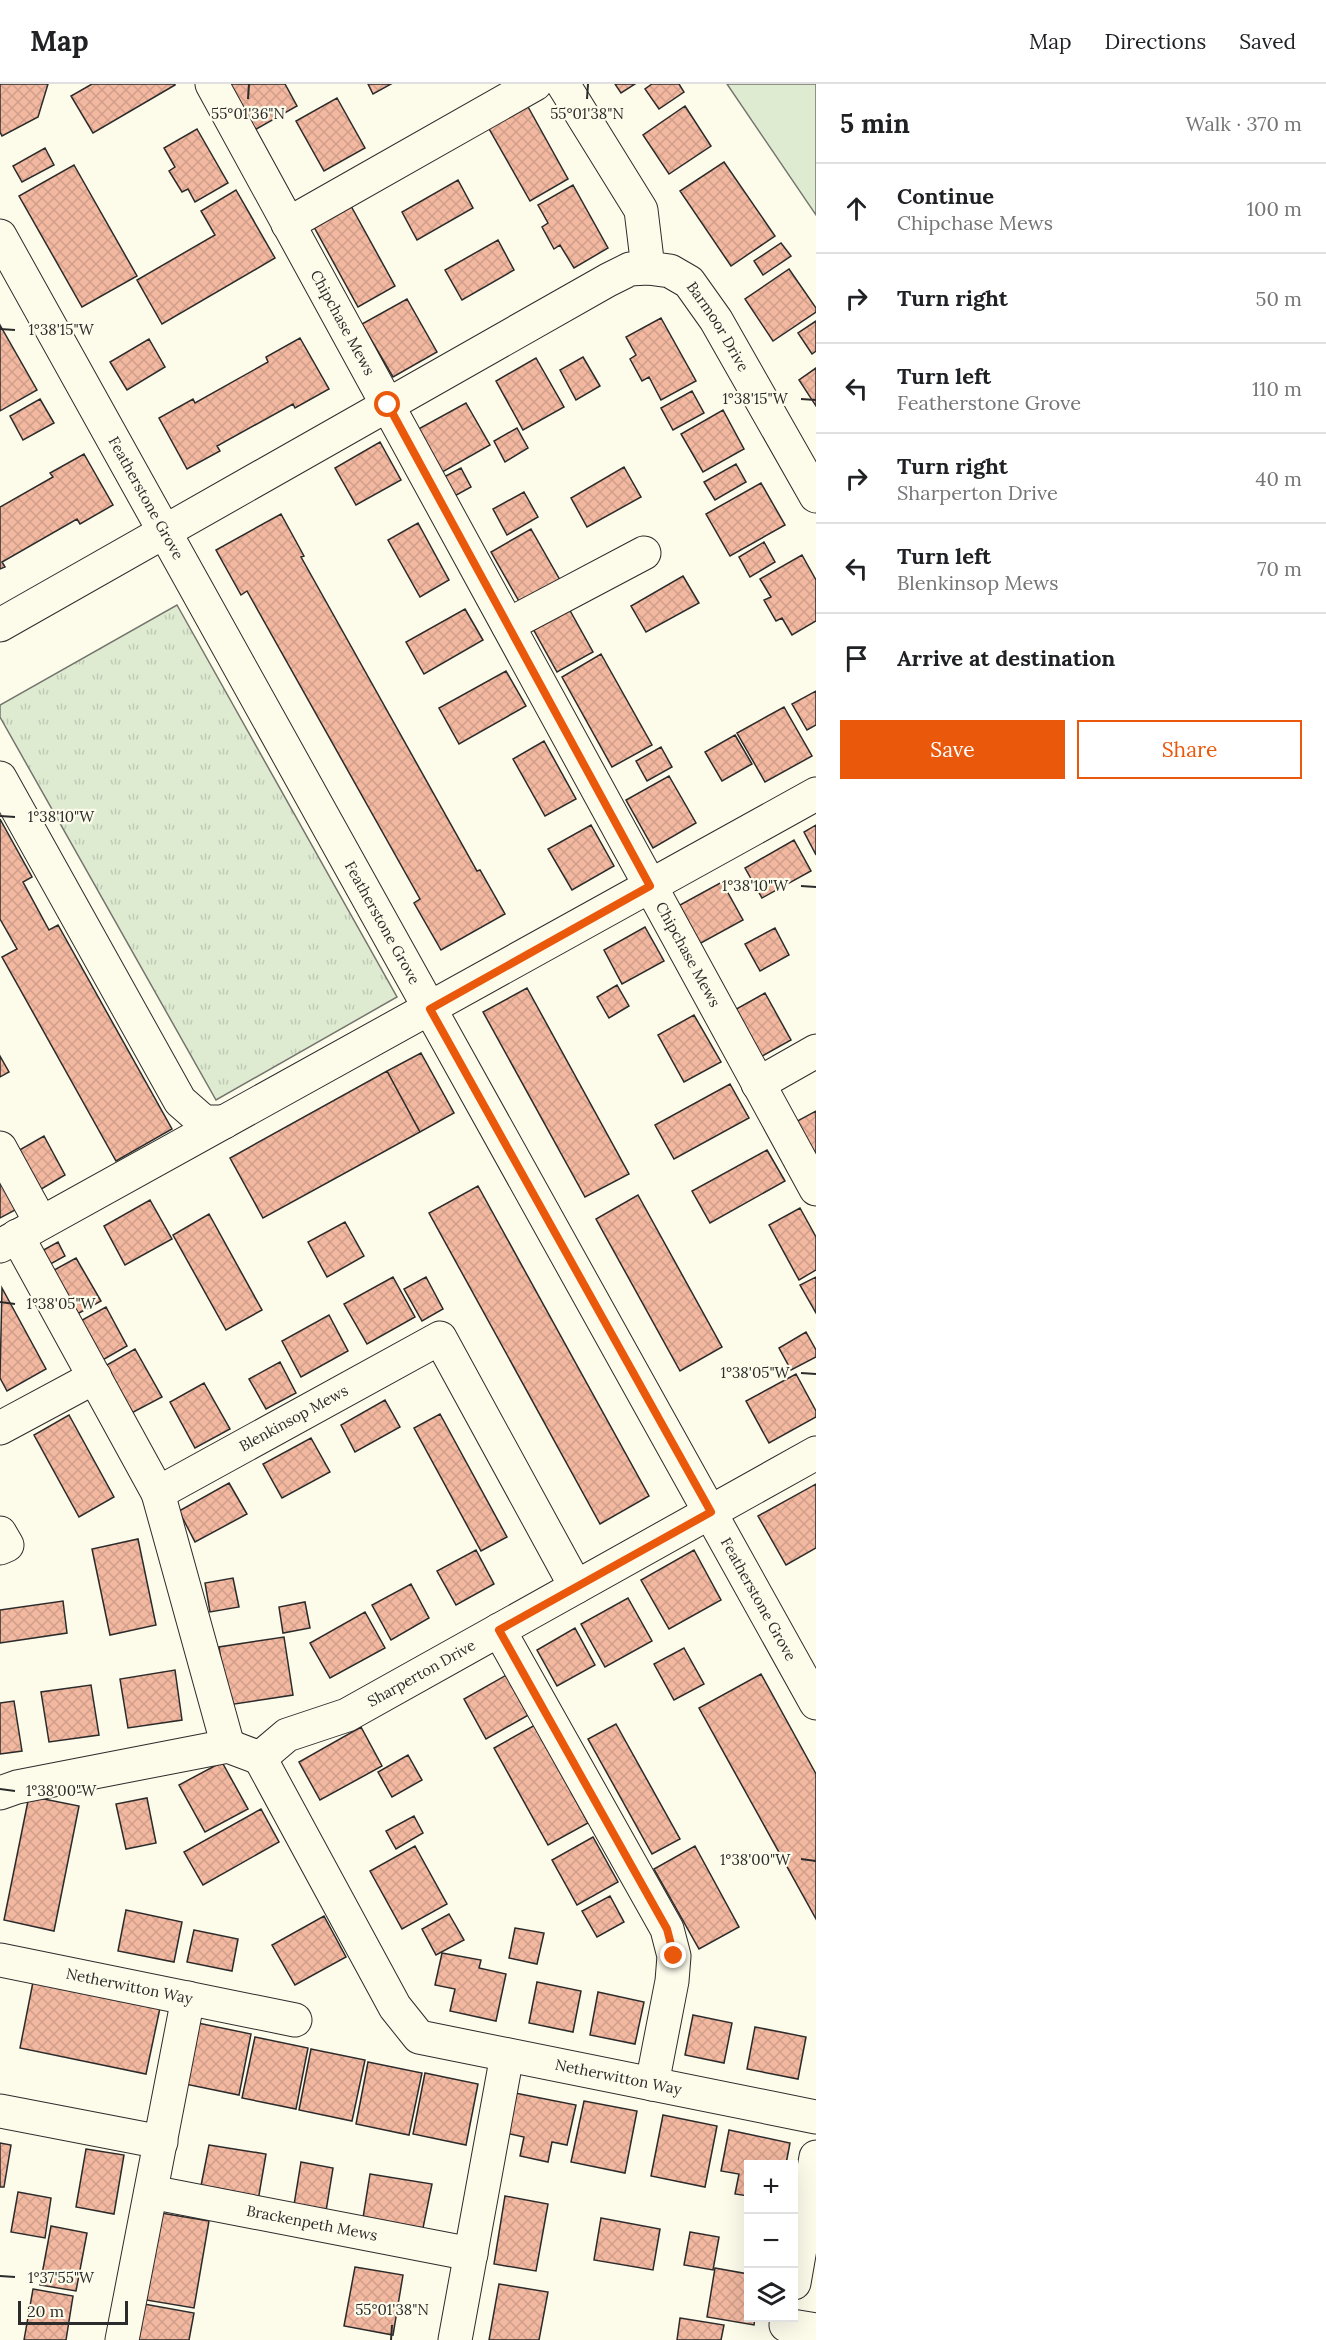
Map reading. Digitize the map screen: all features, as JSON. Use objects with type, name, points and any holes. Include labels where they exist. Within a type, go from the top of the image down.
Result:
[{"type":"street","name":"Chipchase Mews","points":[[212,84],[816,1189]]},
{"type":"street","points":[[288,224],[536,84]]},
{"type":"street","points":[[0,624],[630,268],[648,268],[641,210],[563,84]]},
{"type":"street","name":"Featherstone Grove","points":[[2,244],[816,1703]]},
{"type":"street","name":"Barmoor Drive","points":[[648,268],[670,271],[689,282],[716,320],[816,496]]},
{"type":"street","points":[[507,625],[644,553]]},
{"type":"street","points":[[0,778],[180,1101],[204,1122],[224,1122]]},
{"type":"street","points":[[19,1235],[816,794]]},
{"type":"street","points":[[758,1084],[816,1051]]},
{"type":"street","points":[[0,1148],[19,1235],[158,1493],[228,1746]]},
{"type":"street","name":"Blenkinsop Mews","points":[[158,1493],[440,1338],[576,1587]]},
{"type":"street","points":[[0,1428],[94,1377]]},
{"type":"street","name":"Sharperton Drive","points":[[260,1758],[286,1735],[348,1715],[816,1454]]},
{"type":"street","points":[[0,1533],[7,1545],[0,1548]]},
{"type":"street","points":[[499,1630],[667,1929],[674,1956],[672,1981],[652,2084]]},
{"type":"street","points":[[0,1792],[228,1746],[260,1758]]},
{"type":"street","name":"Netherwitton Way","points":[[260,1758],[395,2007],[419,2037],[816,2117]]},
{"type":"street","name":"Netherwitton Way","points":[[0,1960],[295,2020]]},
{"type":"street","points":[[122,2340],[189,1998]]},
{"type":"street","points":[[455,2340],[507,2055]]},
{"type":"street","points":[[0,2111],[161,2142]]},
{"type":"street","points":[[797,2268],[816,2157]]},
{"type":"street","name":"Brackenpeth Mews","points":[[151,2192],[471,2254]]},
{"type":"green space","points":[[727,84],[816,84],[816,215]]},
{"type":"green space","points":[[177,605],[397,997],[216,1100],[0,717],[0,705]]},
{"type":"building","points":[[0,84],[48,84],[38,117],[2,136],[0,132]]},
{"type":"building","points":[[92,84],[175,85],[93,133],[71,96]]},
{"type":"building","points":[[227,84],[285,84],[297,106],[253,131]]},
{"type":"building","points":[[368,84],[391,84],[373,94]]},
{"type":"building","points":[[615,84],[635,84],[621,93]]},
{"type":"building","points":[[652,84],[679,84],[684,92],[659,109],[645,89]]},
{"type":"building","points":[[337,98],[365,148],[324,171],[296,121]]},
{"type":"building","points":[[527,105],[568,179],[530,201],[488,127]]},
{"type":"building","points":[[685,106],[711,146],[669,174],[643,135]]},
{"type":"building","points":[[197,129],[228,183],[195,202],[188,189],[182,192],[169,171],[175,167],[164,148]]},
{"type":"building","points":[[45,148],[54,165],[22,182],[13,166]]},
{"type":"building","points":[[724,162],[775,236],[731,266],[680,191]]},
{"type":"building","points":[[74,165],[137,276],[82,307],[19,196]]},
{"type":"building","points":[[458,180],[473,208],[417,240],[402,212]]},
{"type":"building","points":[[573,185],[608,248],[574,268],[560,245],[554,249],[542,227],[548,223],[538,205]]},
{"type":"building","points":[[236,190],[275,258],[162,324],[137,280],[215,235],[201,211]]},
{"type":"building","points":[[351,206],[395,286],[358,307],[314,227]]},
{"type":"building","points":[[498,240],[514,270],[462,300],[445,270]]},
{"type":"building","points":[[781,243],[791,256],[763,275],[754,261]]},
{"type":"building","points":[[789,269],[816,308],[816,312],[773,341],[745,299]]},
{"type":"building","points":[[407,299],[437,352],[393,377],[362,324]]},
{"type":"building","points":[[661,318],[696,381],[661,400],[649,377],[642,381],[630,359],[636,355],[626,337]]},
{"type":"building","points":[[816,321],[816,351],[812,354],[798,333]]},
{"type":"building","points":[[0,325],[37,390],[0,411]]},
{"type":"building","points":[[300,338],[329,389],[295,408],[293,404],[217,446],[220,451],[187,469],[159,418],[193,399],[195,403],[268,362],[266,357]]},
{"type":"building","points":[[149,339],[165,367],[127,390],[110,362]]},
{"type":"building","points":[[583,357],[600,386],[576,400],[560,370]]},
{"type":"building","points":[[536,358],[564,407],[523,430],[496,381]]},
{"type":"building","points":[[816,368],[816,406],[799,380]]},
{"type":"building","points":[[692,391],[704,413],[673,430],[661,408]]},
{"type":"building","points":[[40,399],[54,423],[23,440],[10,416]]},
{"type":"building","points":[[466,403],[490,445],[437,475],[413,432]]},
{"type":"building","points":[[723,410],[744,449],[703,472],[681,434]]},
{"type":"building","points":[[517,428],[528,448],[505,462],[494,441]]},
{"type":"building","points":[[380,442],[401,480],[356,505],[335,468]]},
{"type":"building","points":[[84,454],[113,505],[80,524],[77,519],[2,562],[5,567],[0,569],[0,507],[53,477],[50,473]]},
{"type":"building","points":[[736,464],[746,482],[715,500],[704,482]]},
{"type":"building","points":[[624,467],[641,497],[587,527],[571,498]]},
{"type":"building","points":[[461,468],[471,487],[451,498],[440,479]]},
{"type":"building","points":[[761,483],[785,525],[730,556],[706,514]]},
{"type":"building","points":[[524,492],[538,517],[507,535],[493,509]]},
{"type":"building","points":[[281,514],[304,556],[301,557],[477,871],[480,870],[505,914],[441,950],[414,903],[420,899],[247,591],[241,595],[216,550]]},
{"type":"building","points":[[418,523],[449,580],[420,597],[388,540]]},
{"type":"building","points":[[531,529],[560,580],[520,603],[491,552]]},
{"type":"building","points":[[764,542],[775,562],[750,577],[739,557]]},
{"type":"building","points":[[802,555],[816,580],[816,621],[792,635],[782,618],[776,621],[764,600],[771,597],[760,579]]},
{"type":"building","points":[[683,576],[699,603],[646,632],[631,606]]},
{"type":"building","points":[[568,607],[593,652],[557,672],[532,627]]},
{"type":"building","points":[[465,609],[483,640],[424,674],[406,642]]},
{"type":"building","points":[[601,654],[652,745],[612,767],[562,677]]},
{"type":"building","points":[[506,671],[526,706],[459,744],[439,708]]},
{"type":"building","points":[[816,691],[816,725],[807,730],[792,704]]},
{"type":"building","points":[[784,707],[812,756],[765,782],[737,733]]},
{"type":"building","points":[[735,735],[752,764],[722,781],[705,752]]},
{"type":"building","points":[[544,741],[576,799],[545,816],[513,759]]},
{"type":"building","points":[[661,747],[672,767],[647,781],[636,761]]},
{"type":"building","points":[[669,776],[696,823],[653,848],[626,800]]},
{"type":"building","points":[[0,819],[32,877],[23,882],[49,930],[58,925],[172,1129],[116,1161],[2,957],[17,949],[0,919]]},
{"type":"building","points":[[591,825],[614,866],[572,890],[548,849]]},
{"type":"building","points":[[816,825],[816,855],[804,832]]},
{"type":"building","points":[[794,840],[811,871],[762,898],[745,868]]},
{"type":"building","points":[[722,882],[743,920],[690,949],[669,911]]},
{"type":"building","points":[[645,927],[664,961],[622,984],[604,950]]},
{"type":"building","points":[[775,928],[789,955],[760,971],[745,944]]},
{"type":"building","points":[[617,985],[629,1006],[609,1018],[597,997]]},
{"type":"building","points":[[527,988],[629,1174],[585,1197],[483,1012]]},
{"type":"building","points":[[765,993],[791,1040],[757,1059],[731,1012]]},
{"type":"building","points":[[694,1015],[721,1062],[684,1082],[658,1035]]},
{"type":"building","points":[[421,1053],[454,1113],[420,1132],[387,1071]]},
{"type":"building","points":[[0,1056],[9,1072],[0,1077]]},
{"type":"building","points":[[387,1071],[420,1132],[263,1218],[230,1158]]},
{"type":"building","points":[[730,1084],[749,1118],[674,1159],[655,1125]]},
{"type":"building","points":[[816,1111],[816,1153],[808,1157],[790,1125]]},
{"type":"building","points":[[44,1136],[65,1175],[38,1191],[16,1152]]},
{"type":"building","points":[[767,1150],[785,1181],[710,1223],[692,1191]]},
{"type":"building","points":[[0,1178],[17,1209],[0,1218]]},
{"type":"building","points":[[478,1186],[649,1496],[600,1524],[429,1213]]},
{"type":"building","points":[[638,1195],[722,1347],[680,1371],[596,1219]]},
{"type":"building","points":[[150,1200],[172,1239],[125,1265],[104,1226]]},
{"type":"building","points":[[800,1208],[816,1237],[816,1270],[799,1280],[769,1225]]},
{"type":"building","points":[[209,1214],[262,1310],[226,1330],[173,1235]]},
{"type":"building","points":[[345,1222],[364,1256],[327,1277],[308,1242]]},
{"type":"building","points":[[58,1242],[65,1256],[45,1267],[38,1253]]},
{"type":"building","points":[[76,1258],[101,1301],[70,1318],[47,1274]]},
{"type":"building","points":[[393,1277],[415,1317],[367,1344],[344,1304]]},
{"type":"building","points":[[426,1277],[443,1309],[422,1321],[404,1289]]},
{"type":"building","points":[[816,1277],[816,1313],[800,1285]]},
{"type":"building","points":[[2,1288],[46,1369],[7,1391],[0,1378]]},
{"type":"building","points":[[106,1307],[127,1346],[94,1365],[73,1325]]},
{"type":"building","points":[[329,1315],[348,1351],[301,1377],[282,1341]]},
{"type":"building","points":[[806,1332],[816,1350],[816,1357],[791,1370],[779,1348]]},
{"type":"building","points":[[135,1349],[162,1397],[124,1417],[98,1370]]},
{"type":"building","points":[[280,1362],[296,1393],[266,1409],[249,1379]]},
{"type":"building","points":[[796,1374],[816,1411],[816,1417],[769,1443],[746,1401]]},
{"type":"building","points":[[204,1383],[230,1429],[195,1448],[170,1402]]},
{"type":"building","points":[[385,1400],[400,1427],[355,1452],[341,1425]]},
{"type":"building","points":[[440,1414],[507,1537],[481,1551],[414,1428]]},
{"type":"building","points":[[69,1415],[114,1497],[79,1517],[34,1435]]},
{"type":"building","points":[[311,1438],[330,1472],[282,1498],[263,1464]]},
{"type":"building","points":[[229,1483],[247,1514],[195,1542],[179,1511]]},
{"type":"building","points":[[816,1484],[816,1548],[786,1565],[758,1516]]},
{"type":"building","points":[[138,1539],[156,1625],[110,1635],[92,1549]]},
{"type":"building","points":[[476,1550],[494,1584],[456,1605],[437,1571]]},
{"type":"building","points":[[694,1550],[721,1600],[669,1629],[641,1580]]},
{"type":"building","points":[[233,1578],[239,1607],[210,1612],[205,1583]]},
{"type":"building","points":[[411,1584],[429,1618],[391,1640],[372,1605]]},
{"type":"building","points":[[628,1598],[652,1641],[605,1667],[581,1624]]},
{"type":"building","points":[[63,1601],[67,1633],[0,1643],[0,1610]]},
{"type":"building","points":[[305,1602],[310,1628],[283,1633],[279,1607]]},
{"type":"building","points":[[365,1612],[385,1648],[330,1678],[310,1643]]},
{"type":"building","points":[[575,1628],[595,1665],[557,1686],[537,1650]]},
{"type":"building","points":[[284,1637],[293,1695],[228,1705],[219,1647]]},
{"type":"building","points":[[684,1648],[704,1684],[674,1700],[654,1664]]},
{"type":"building","points":[[175,1670],[182,1720],[128,1728],[120,1679]]},
{"type":"building","points":[[510,1673],[532,1713],[486,1739],[464,1699]]},
{"type":"building","points":[[761,1674],[816,1774],[816,1919],[699,1708]]},
{"type":"building","points":[[91,1685],[99,1735],[49,1742],[41,1692]]},
{"type":"building","points":[[14,1701],[22,1751],[0,1754],[0,1703]]},
{"type":"building","points":[[616,1724],[680,1839],[652,1854],[588,1739]]},
{"type":"building","points":[[535,1725],[588,1823],[548,1845],[494,1748]]},
{"type":"building","points":[[361,1727],[382,1766],[320,1800],[299,1762]]},
{"type":"building","points":[[408,1755],[422,1780],[392,1797],[378,1772]]},
{"type":"building","points":[[222,1762],[248,1809],[205,1832],[179,1785]]},
{"type":"building","points":[[29,1796],[79,1806],[54,1931],[4,1920]]},
{"type":"building","points":[[147,1798],[156,1843],[126,1849],[116,1804]]},
{"type":"building","points":[[261,1809],[279,1842],[203,1885],[184,1852]]},
{"type":"building","points":[[414,1816],[423,1833],[396,1849],[386,1831]]},
{"type":"building","points":[[593,1837],[618,1882],[577,1905],[552,1860]]},
{"type":"building","points":[[415,1846],[447,1904],[402,1929],[370,1871]]},
{"type":"building","points":[[695,1846],[739,1927],[699,1949],[654,1869]]},
{"type":"building","points":[[610,1896],[624,1922],[597,1937],[582,1911]]},
{"type":"building","points":[[126,1910],[182,1922],[174,1962],[118,1951]]},
{"type":"building","points":[[449,1914],[464,1940],[436,1955],[422,1929]]},
{"type":"building","points":[[324,1916],[346,1957],[295,1985],[272,1945]]},
{"type":"building","points":[[515,1928],[544,1933],[537,1964],[509,1958]]},
{"type":"building","points":[[194,1930],[238,1939],[232,1971],[187,1962]]},
{"type":"building","points":[[442,1953],[481,1960],[479,1968],[506,1974],[496,2021],[450,2011],[455,1989],[435,1985]]},
{"type":"building","points":[[33,1982],[160,2008],[146,2074],[20,2048]]},
{"type":"building","points":[[537,1982],[581,1991],[573,2032],[529,2023]]},
{"type":"building","points":[[598,1992],[644,2002],[635,2044],[590,2035]]},
{"type":"building","points":[[693,2015],[732,2023],[724,2063],[685,2055]]},
{"type":"building","points":[[198,2023],[251,2034],[239,2095],[185,2084]]},
{"type":"building","points":[[755,2027],[806,2037],[798,2079],[747,2069]]},
{"type":"building","points":[[255,2037],[308,2048],[296,2109],[242,2098]]},
{"type":"building","points":[[311,2049],[365,2060],[352,2121],[299,2110]]},
{"type":"building","points":[[368,2062],[422,2073],[409,2135],[356,2124]]},
{"type":"building","points":[[425,2073],[478,2084],[466,2145],[413,2134]]},
{"type":"building","points":[[515,2093],[576,2105],[567,2145],[552,2142],[548,2162],[520,2156],[524,2137],[506,2133]]},
{"type":"building","points":[[584,2101],[637,2111],[625,2173],[571,2162]]},
{"type":"building","points":[[663,2115],[717,2126],[705,2187],[651,2176]]},
{"type":"building","points":[[729,2130],[790,2143],[787,2160],[744,2160],[744,2195],[735,2194],[739,2174],[721,2171]]},
{"type":"building","points":[[0,2143],[11,2145],[4,2187],[0,2187]]},
{"type":"building","points":[[209,2145],[266,2154],[258,2201],[200,2191]]},
{"type":"building","points":[[86,2149],[124,2155],[114,2214],[76,2207]]},
{"type":"building","points":[[301,2162],[333,2168],[326,2211],[294,2205]]},
{"type":"building","points":[[370,2174],[432,2184],[423,2228],[363,2218]]},
{"type":"building","points":[[18,2192],[51,2198],[45,2238],[11,2232]]},
{"type":"building","points":[[505,2196],[548,2204],[536,2271],[494,2264]]},
{"type":"building","points":[[161,2213],[209,2221],[194,2308],[146,2300]]},
{"type":"building","points":[[601,2218],[660,2229],[653,2270],[594,2260]]},
{"type":"building","points":[[51,2226],[87,2233],[76,2291],[40,2285]]},
{"type":"building","points":[[690,2232],[719,2237],[713,2270],[684,2265]]},
{"type":"building","points":[[355,2267],[403,2275],[393,2335],[344,2326]]},
{"type":"building","points":[[715,2268],[744,2273],[744,2322],[754,2322],[754,2325],[707,2317]]},
{"type":"building","points":[[499,2284],[548,2292],[539,2340],[489,2340]]},
{"type":"building","points":[[33,2289],[73,2296],[66,2340],[24,2340]]},
{"type":"building","points":[[144,2304],[194,2313],[189,2340],[138,2340]]},
{"type":"building","points":[[680,2318],[724,2325],[721,2340],[677,2340]]},
{"type":"route","points":[[388,405],[650,886],[430,1009],[711,1512],[499,1630],[667,1929],[674,1956]]}]
